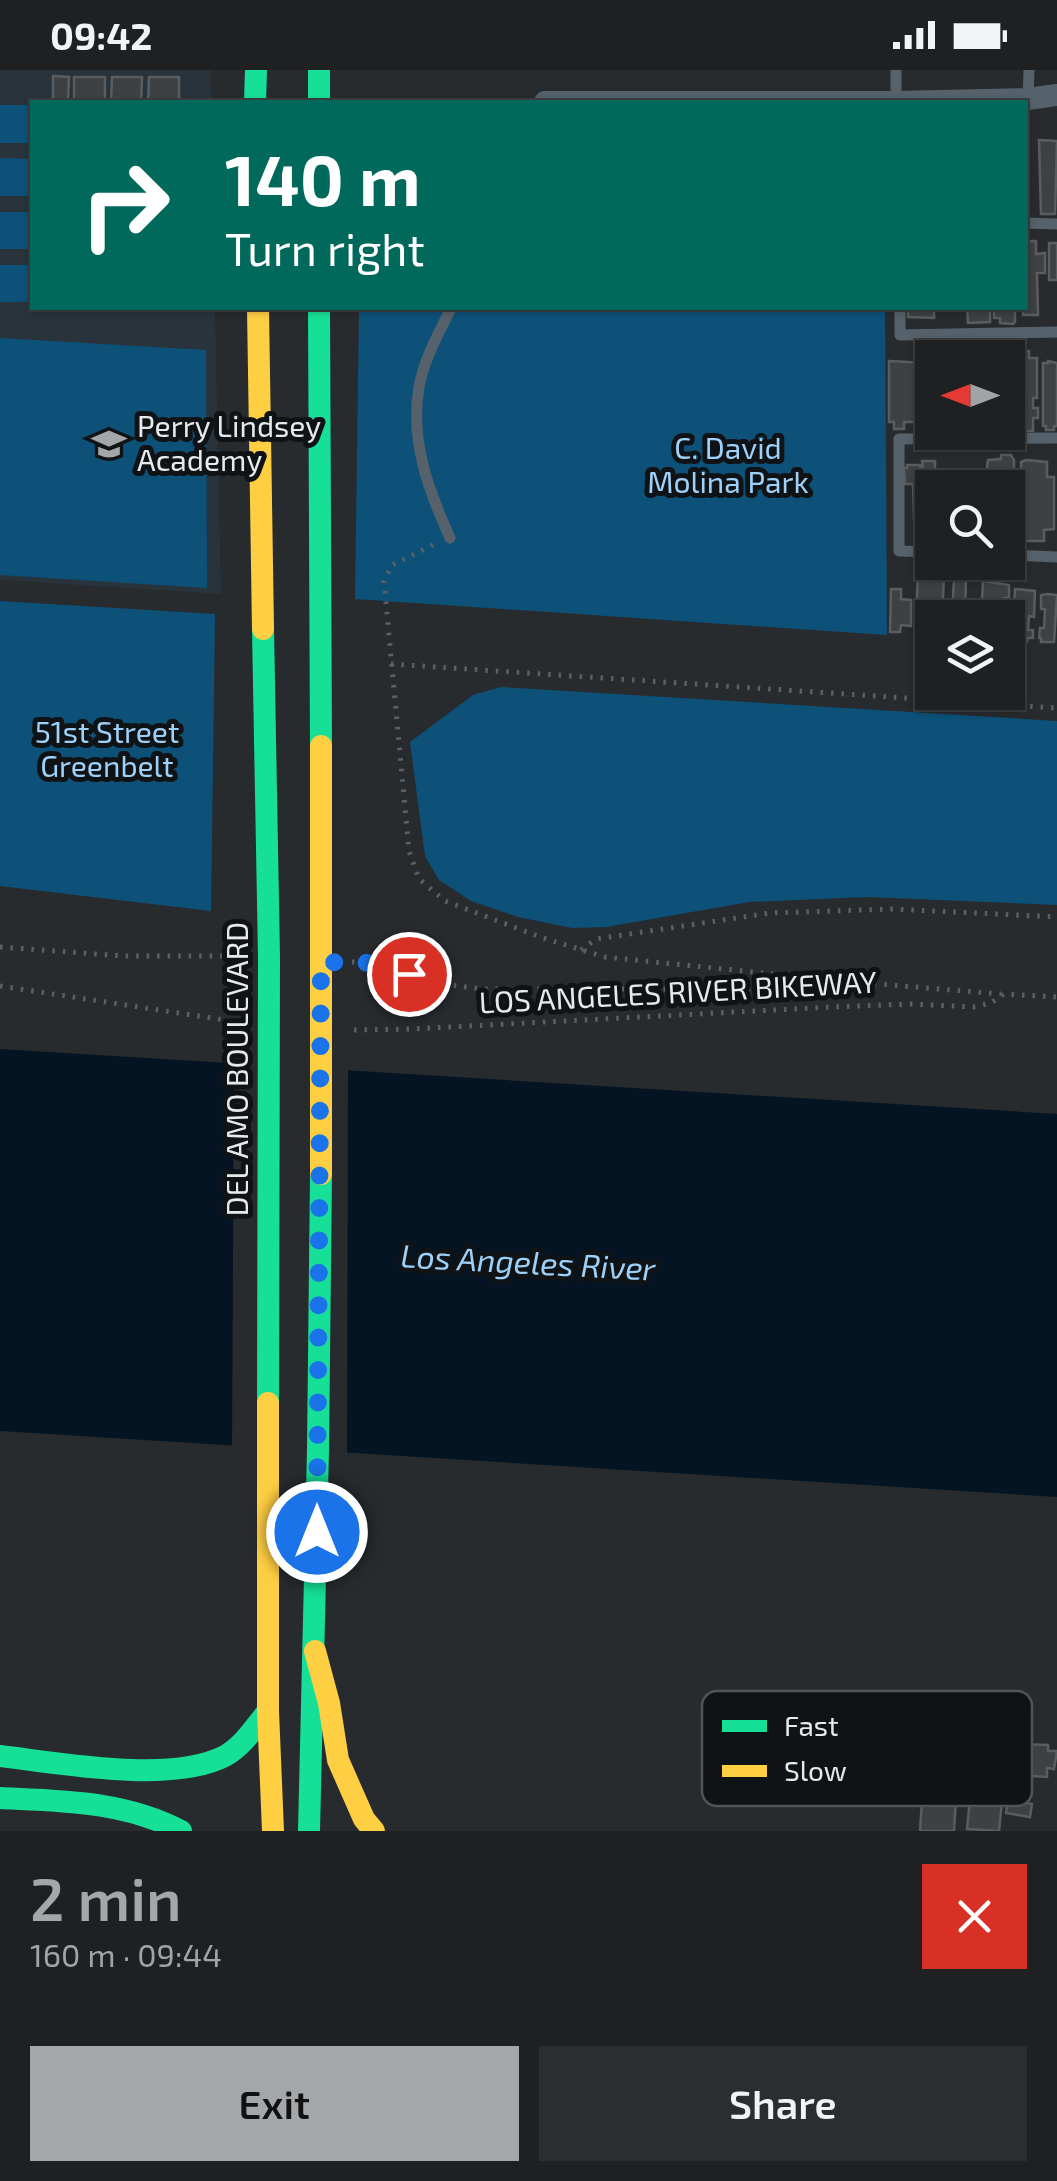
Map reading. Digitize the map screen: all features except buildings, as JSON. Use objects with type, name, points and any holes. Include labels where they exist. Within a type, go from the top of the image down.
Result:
[{"type":"main road","points":[[255,100],[256,70]]},
{"type":"main road","points":[[319,70],[319,100]]},
{"type":"main road","name":"DEL AMO BOULEVARD","points":[[258,310],[269,957],[268,1712],[273,1831]]},
{"type":"main road","points":[[309,1831],[317,1532],[321,990],[319,310]]},
{"type":"main road","points":[[315,1651],[329,1702],[338,1760],[364,1818],[374,1831]]},
{"type":"main road","points":[[0,1756],[83,1765],[189,1768],[223,1757],[242,1743],[268,1712]]},
{"type":"main road","points":[[0,1798],[137,1810],[181,1831]]},
{"type":"street","points":[[984,100],[1057,95]]},
{"type":"lane","points":[[896,70],[896,100]]},
{"type":"lane","points":[[1028,99],[1029,70]]},
{"type":"lane","points":[[1028,224],[1057,224]]},
{"type":"lane","points":[[450,310],[420,385],[416,421],[420,460],[450,538]]},
{"type":"lane","points":[[900,310],[900,335],[1057,332]]},
{"type":"lane","points":[[915,551],[899,551],[899,439],[1057,438]]},
{"type":"lane","points":[[1025,556],[1057,557]]},
{"type":"path","points":[[450,538],[392,566],[384,582],[409,852],[419,878],[446,901],[605,957],[1004,994]]},
{"type":"path","points":[[392,664],[1057,708]]},
{"type":"path","points":[[581,950],[596,939],[770,913],[893,909],[1057,916]]},
{"type":"path","points":[[0,947],[123,956],[269,957]]},
{"type":"path","points":[[321,962],[375,963],[443,984],[483,989],[750,989],[853,982]]},
{"type":"path","points":[[0,986],[250,1023]]},
{"type":"path","name":"LOS ANGELES RIVER BIKEWAY","points":[[353,1030],[832,1007],[973,1006],[991,1003],[1004,994],[1057,997]]},
{"type":"shaded area","name":"Perry Lindsey Academy","points":[[0,70],[210,70],[211,100],[30,100],[30,310],[215,310],[221,594],[0,580]]},
{"type":"green space","points":[[0,105],[29,105],[29,143],[0,143]]},
{"type":"green space","points":[[0,158],[29,159],[28,196],[0,196]]},
{"type":"green space","points":[[0,212],[29,212],[29,249],[0,249]]},
{"type":"green space","points":[[0,265],[30,265],[30,302],[0,302]]},
{"type":"green space","name":"C. David Molina Park","points":[[359,310],[885,310],[887,635],[355,599]]},
{"type":"green space","name":"Perry Lindsey Academy","points":[[0,338],[206,350],[207,588],[0,575]]},
{"type":"green space","name":"51st Street Greenbelt","points":[[0,601],[215,614],[211,911],[0,886]]},
{"type":"green space","points":[[501,687],[1057,721],[1057,905],[867,897],[749,902],[606,927],[572,928],[518,917],[471,901],[439,880],[425,856],[410,742],[473,695]]},
{"type":"water","name":"Los Angeles River","points":[[0,1049],[1057,1114],[1057,1497],[0,1431]]},
{"type":"pier","points":[[234,1059],[348,1066],[347,1457],[232,1450]]},
{"type":"traffic: fast","points":[[255,100],[256,70]]},
{"type":"traffic: fast","points":[[319,70],[319,100]]},
{"type":"traffic: fast","points":[[319,310],[321,746]]},
{"type":"traffic: fast","points":[[263,629],[269,957],[268,1403]]},
{"type":"traffic: fast","points":[[309,1831],[321,1174]]},
{"type":"traffic: fast","points":[[0,1756],[114,1769],[175,1769],[225,1756],[268,1711]]},
{"type":"traffic: fast","points":[[0,1798],[115,1808],[181,1831]]},
{"type":"traffic: slow","points":[[258,310],[263,629]]},
{"type":"traffic: slow","points":[[321,746],[321,1174]]},
{"type":"traffic: slow","points":[[268,1403],[268,1711],[273,1831]]},
{"type":"traffic: slow","points":[[315,1651],[338,1760],[364,1819],[374,1831]]},
{"type":"place","name":"Perry Lindsey Academy","points":[[109,444]]},
{"type":"route","points":[[317,1532],[321,962],[375,963],[409,974]]}]
